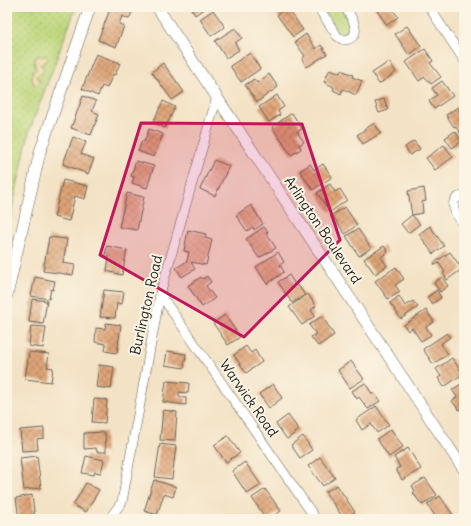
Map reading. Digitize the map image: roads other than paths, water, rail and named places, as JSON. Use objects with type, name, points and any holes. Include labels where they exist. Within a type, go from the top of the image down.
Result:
[{"type":"street","points":[[7,295],[40,152],[90,7]]},
{"type":"street","name":"Arlington Boulevard","points":[[157,7],[464,470]]},
{"type":"street","points":[[318,7],[337,36],[346,40],[355,34],[356,29],[354,22],[345,7]]},
{"type":"street","points":[[429,7],[464,60]]},
{"type":"street","name":"Burlington Road","points":[[109,519],[122,502],[160,294],[217,97]]},
{"type":"street","points":[[464,196],[459,196],[454,200],[452,206],[464,226]]},
{"type":"street","name":"Warwick Road","points":[[160,294],[316,519]]}]
